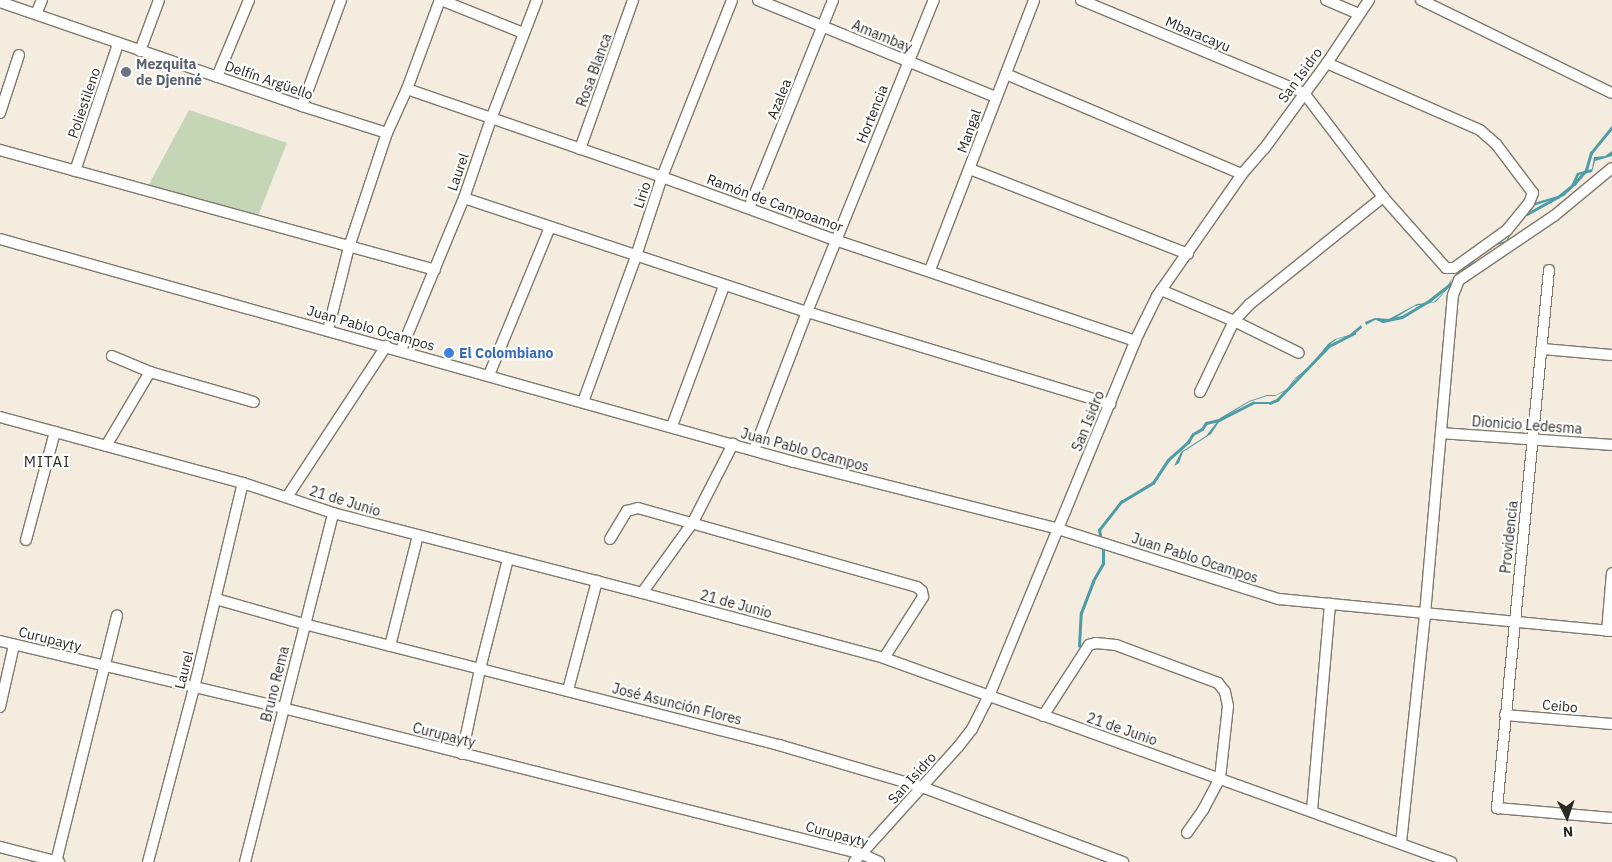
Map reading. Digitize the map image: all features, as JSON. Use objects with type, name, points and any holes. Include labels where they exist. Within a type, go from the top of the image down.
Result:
[{"type":"street","points":[[36,14],[42,0]]},
{"type":"street","points":[[140,51],[159,0]]},
{"type":"street","points":[[217,77],[249,0]]},
{"type":"street","points":[[302,106],[342,0]]},
{"type":"street","points":[[328,330],[350,246],[387,133],[407,89],[440,0],[523,33]]},
{"type":"street","name":"Laurel","points":[[401,350],[464,198],[491,119],[537,0]]},
{"type":"street","name":"Rosa Blanca","points":[[580,149],[633,0]]},
{"type":"street","name":"Lirio","points":[[583,402],[636,256],[662,177],[732,0]]},
{"type":"street","name":"Amambay","points":[[758,0],[996,97]]},
{"type":"street","name":"Azalea","points":[[749,208],[833,0]]},
{"type":"street","name":"Hortencia","points":[[754,450],[835,240],[934,0]]},
{"type":"street","name":"Mangal","points":[[930,270],[1034,0]]},
{"type":"street","name":"Mbaracayu","points":[[1081,0],[1304,93]]},
{"type":"street","points":[[1326,0],[1360,14]]},
{"type":"street","name":"San Isidro","points":[[854,862],[972,729],[989,696],[1135,341],[1161,290],[1188,254],[1242,174],[1327,63],[1369,0]]},
{"type":"street","points":[[1421,0],[1612,93]]},
{"type":"street","name":"Delfín Argüello","points":[[0,2],[118,44],[387,133]]},
{"type":"street","name":"Poliestileno","points":[[75,171],[118,44]]},
{"type":"street","points":[[0,113],[19,55]]},
{"type":"street","points":[[1304,93],[1383,197],[1446,268],[1450,269],[1507,230],[1529,203],[1533,193],[1496,144],[1480,130],[1327,63]]},
{"type":"street","points":[[1006,74],[1242,174]]},
{"type":"street","name":"Ramón de Campoamor","points":[[407,89],[662,177],[835,240],[930,270],[1135,341]]},
{"type":"street","points":[[0,150],[435,270]]},
{"type":"street","points":[[970,168],[1188,254]]},
{"type":"street","points":[[1401,842],[1425,614],[1447,347],[1456,284],[1554,216],[1612,168]]},
{"type":"street","points":[[1200,392],[1234,321],[1250,304],[1383,197]]},
{"type":"street","points":[[464,198],[724,286],[1110,404]]},
{"type":"street","points":[[489,375],[550,227]]},
{"type":"street","name":"Juan Pablo Ocampos","points":[[0,239],[732,444],[1058,530],[1279,599],[1609,631]]},
{"type":"street","name":"Providencia","points":[[1549,270],[1497,808],[1612,818]]},
{"type":"street","points":[[672,426],[724,286]]},
{"type":"street","points":[[1161,290],[1234,321],[1299,353]]},
{"type":"street","points":[[287,497],[386,346]]},
{"type":"street","points":[[1542,348],[1612,355]]},
{"type":"street","points":[[112,356],[150,372],[254,402]]},
{"type":"street","points":[[106,446],[150,372]]},
{"type":"street","name":"21 de Junio","points":[[0,417],[243,483],[333,513],[642,592],[884,658],[1401,842],[1451,862]]},
{"type":"street","points":[[26,540],[55,432]]},
{"type":"street","name":"Dionicio Ledesma","points":[[1441,433],[1612,445]]},
{"type":"street","points":[[642,592],[693,522],[732,444]]},
{"type":"street","name":"Laurel","points":[[148,862],[194,688],[243,483]]},
{"type":"street","points":[[610,539],[627,511],[632,508],[638,508],[693,522],[917,588],[922,591],[923,597],[884,658]]},
{"type":"street","name":"Bruno Rema","points":[[245,862],[282,708],[333,513]]},
{"type":"street","points":[[390,646],[418,535]]},
{"type":"street","points":[[462,754],[480,669],[508,559]]},
{"type":"street","points":[[1609,631],[1612,573]]},
{"type":"street","points":[[568,690],[597,581]]},
{"type":"street","name":"José Asunción Flores","points":[[216,599],[304,624],[779,745],[922,786],[1123,862]]},
{"type":"street","points":[[1312,810],[1330,604]]},
{"type":"street","points":[[0,847],[57,862],[117,614]]},
{"type":"street","name":"Curupayty","points":[[0,641],[282,708],[862,854],[879,862]]},
{"type":"street","points":[[1043,716],[1089,645],[1104,643],[1116,645],[1218,683],[1225,692],[1228,706],[1220,778],[1203,810],[1187,833]]},
{"type":"street","points":[[0,707],[14,645]]},
{"type":"street","name":"Ceibo","points":[[1505,715],[1612,724]]},
{"type":"green space","points":[[189,110],[287,143],[258,216],[148,186]]},
{"type":"water","points":[[1612,151],[1612,156],[1595,161],[1592,172],[1579,175],[1574,186],[1564,196],[1533,206],[1514,227],[1507,242],[1490,247],[1473,257],[1462,273],[1459,274],[1476,253],[1486,246],[1506,241],[1516,222],[1534,203],[1561,195],[1570,188],[1577,173],[1592,169],[1594,157],[1605,156]]},
{"type":"water","points":[[1453,277],[1448,288],[1436,302],[1415,306],[1390,321],[1375,320],[1366,325],[1365,322],[1375,318],[1389,319],[1417,304],[1434,302],[1443,293]]},
{"type":"water","points":[[1361,325],[1362,328],[1353,335],[1337,339],[1328,346],[1309,368],[1295,379],[1287,390],[1275,396],[1267,396],[1249,402],[1221,419],[1211,434],[1183,452],[1179,463],[1174,466],[1181,452],[1206,436],[1220,418],[1249,401],[1267,395],[1276,395],[1287,389],[1295,378],[1309,367],[1328,344],[1335,339],[1349,335]]},
{"type":"waterway","points":[[1527,214],[1558,197],[1574,184],[1586,170],[1591,153],[1612,127]]},
{"type":"waterway","points":[[1467,269],[1473,259]]},
{"type":"waterway","points":[[1378,319],[1383,321],[1402,317],[1430,300],[1454,281]]},
{"type":"waterway","points":[[1100,535],[1099,530],[1121,502],[1153,483],[1168,460],[1188,442],[1193,434],[1202,429],[1206,423],[1219,420],[1253,403],[1270,403],[1277,400],[1329,346],[1354,333]]},
{"type":"waterway","points":[[1079,646],[1081,613],[1093,581],[1103,564],[1103,551]]},
{"type":"place","name":"Mezquita de Djenné","points":[[126,72]]},
{"type":"place","name":"El Colombiano","points":[[449,353]]},
{"type":"district","name":"MITAI","points":[[47,462]]}]
